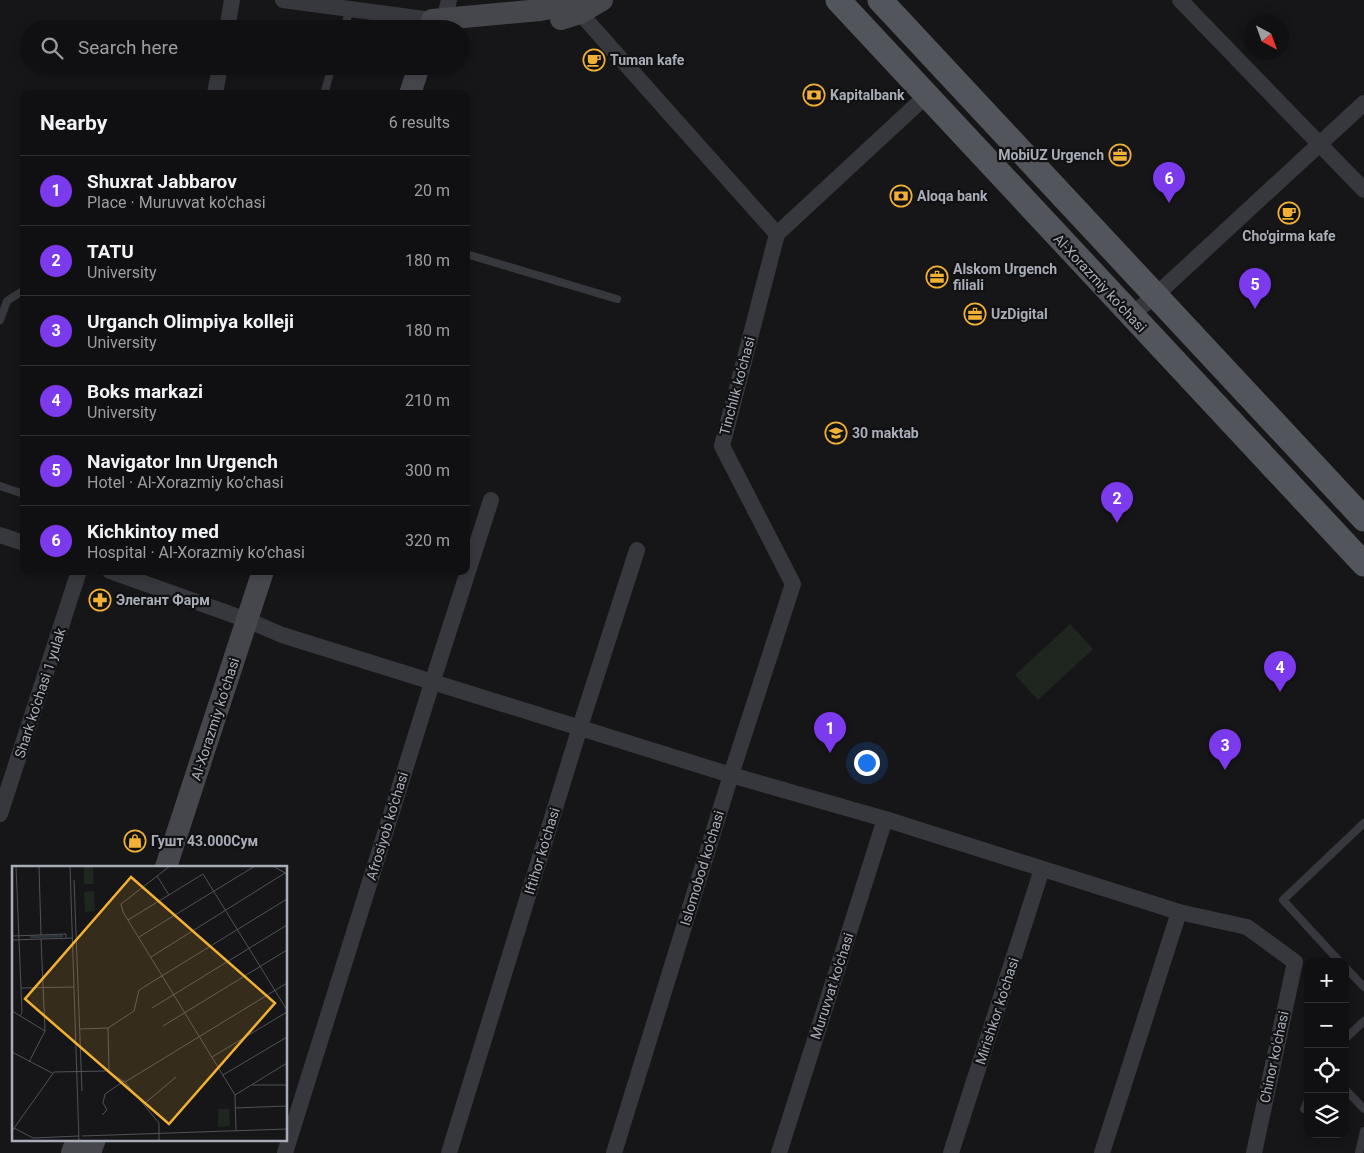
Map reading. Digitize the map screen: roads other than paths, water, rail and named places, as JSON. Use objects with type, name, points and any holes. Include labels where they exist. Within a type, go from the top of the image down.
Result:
[{"type":"main road","points":[[439,20],[578,6],[602,0]]},
{"type":"main road","name":"Al-Xorazmiy ko’chasi","points":[[838,0],[1364,564]]},
{"type":"main road","points":[[880,0],[1364,519]]},
{"type":"main road","points":[[470,33],[533,26],[557,21],[578,6]]},
{"type":"main road","points":[[411,90],[416,75]]},
{"type":"main road","points":[[424,90],[428,75]]},
{"type":"main road","name":"Al-Xorazmiy ko’chasi","points":[[182,866],[253,623],[261,575]]},
{"type":"main road","name":"Al-Xorazmiy ko’chasi","points":[[166,866],[253,623],[274,575]]},
{"type":"main road","points":[[72,1153],[77,1140]]},
{"type":"main road","points":[[90,1153],[94,1140]]},
{"type":"street","points":[[229,20],[232,0]]},
{"type":"street","points":[[288,0],[439,20]]},
{"type":"street","points":[[1180,0],[1364,190]]},
{"type":"street","points":[[578,6],[777,234],[926,96]]},
{"type":"street","points":[[216,90],[218,75]]},
{"type":"street","points":[[1130,315],[1155,296],[1364,103]]},
{"type":"street","name":"Tinchlik ko'chasi","points":[[777,234],[722,446],[793,584]]},
{"type":"street","name":"Afrosiyob ko'chasi","points":[[470,564],[491,500]]},
{"type":"street","points":[[0,535],[20,541]]},
{"type":"street","name":"Iftihor ko'chasi","points":[[449,1153],[580,727],[637,550]]},
{"type":"street","name":"Shark ko'chasi 1 yulak","points":[[0,814],[78,575]]},
{"type":"street","points":[[121,575],[282,635],[432,680],[731,775],[885,819],[1179,912],[1102,1153]]},
{"type":"street","name":"Afrosiyob ko'chasi","points":[[286,1153],[432,680],[466,575]]},
{"type":"street","name":"Islomobod ko'chasi","points":[[614,1153],[731,775],[793,584]]},
{"type":"street","name":"Muruvvat ko'chasi","points":[[779,1153],[885,819]]},
{"type":"street","name":"Mirishkor ko'chasi","points":[[951,1153],[1042,869]]},
{"type":"street","name":"Chinor ko'chasi","points":[[1179,912],[1247,928],[1294,962],[1254,1153]]},
{"type":"lane","points":[[347,20],[350,9]]},
{"type":"lane","points":[[325,90],[329,75]]},
{"type":"lane","points":[[470,255],[617,299]]},
{"type":"lane","points":[[0,320],[8,301],[20,293]]},
{"type":"lane","points":[[0,486],[20,493]]},
{"type":"lane","points":[[1336,958],[1283,900],[1364,823]]},
{"type":"lane","points":[[1349,971],[1364,987]]},
{"type":"lane","points":[[1349,1034],[1364,1021]]},
{"type":"lane","points":[[1349,1093],[1364,1109]]},
{"type":"lane","points":[[1359,1153],[1364,1131]]},
{"type":"place","name":"Tuman kafe","points":[[594,60]]},
{"type":"place","name":"Kapitalbank","points":[[814,95]]},
{"type":"place","name":"MobiUZ Urgench","points":[[1120,155]]},
{"type":"place","name":"Aloqa bank","points":[[901,196]]},
{"type":"place","name":"Kichkintoy med","points":[[1169,203]]},
{"type":"place","name":"Cho'girma kafe","points":[[1289,213]]},
{"type":"place","name":"Alskom Urgench filiali","points":[[937,277]]},
{"type":"place","name":"Navigator Inn Urgench","points":[[1255,309]]},
{"type":"place","name":"UzDigital","points":[[975,314]]},
{"type":"place","name":"30 maktab","points":[[836,433]]},
{"type":"place","name":"TATU","points":[[1117,523]]},
{"type":"place","name":"Элегант Фарм","points":[[100,600]]},
{"type":"place","name":"Boks markazi","points":[[1280,692]]},
{"type":"place","name":"Shuxrat Jabbarov","points":[[830,753]]},
{"type":"place","name":"Urganch Olimpiya kolleji","points":[[1225,770]]},
{"type":"place","name":"Гушт 43.000Сум","points":[[135,841]]}]
